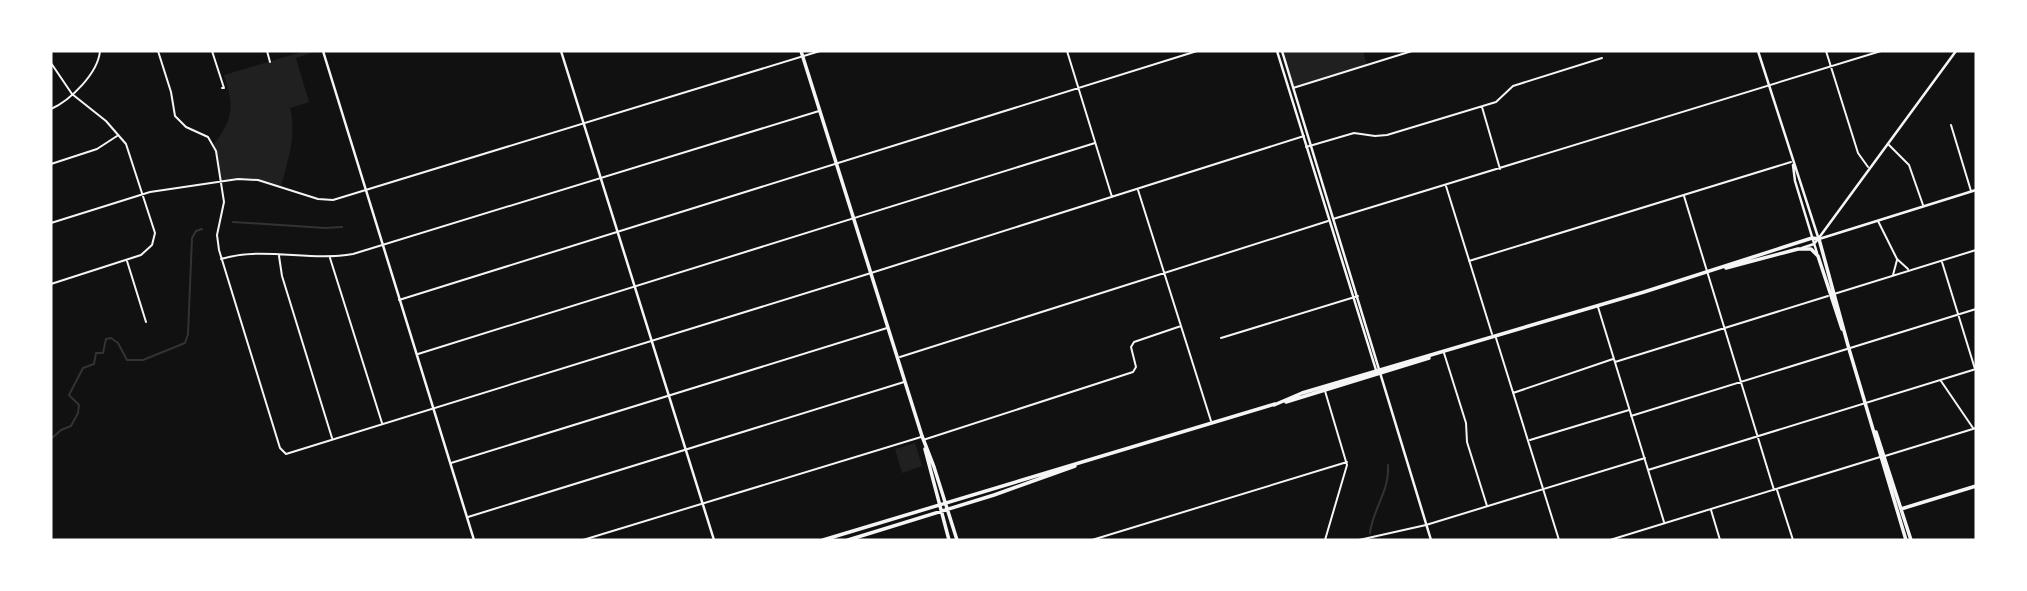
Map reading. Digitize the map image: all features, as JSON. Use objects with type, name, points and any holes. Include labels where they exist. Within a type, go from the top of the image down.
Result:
[{"type":"main road","points":[[802,53],[922,438],[949,540]]},
{"type":"main road","points":[[823,540],[1707,273],[1812,238],[1819,239],[1832,294]]},
{"type":"main road","points":[[1707,273],[1798,249],[1811,249],[1818,256],[1908,540]]},
{"type":"main road","points":[[922,438],[957,540]]},
{"type":"main road","points":[[848,540],[941,512],[1083,462]]},
{"type":"main road","points":[[1899,510],[1976,486]]},
{"type":"street","points":[[51,109],[72,94],[95,69],[100,51]]},
{"type":"street","points":[[158,51],[172,92],[175,116],[186,127],[204,134],[211,140],[216,151],[223,212],[217,240],[221,259],[280,448],[284,453],[382,425],[1308,135]]},
{"type":"street","points":[[212,51],[222,88]]},
{"type":"street","points":[[267,51],[270,62]]},
{"type":"street","points":[[323,51],[474,540]]},
{"type":"street","points":[[561,51],[714,540]]},
{"type":"street","points":[[51,223],[144,194],[239,178],[258,180],[325,201],[584,124],[802,53],[820,51]]},
{"type":"street","points":[[1067,51],[1112,197]]},
{"type":"street","points":[[399,300],[1197,51]]},
{"type":"street","points":[[1277,51],[1379,372]]},
{"type":"street","points":[[1282,51],[1430,540]]},
{"type":"street","points":[[1289,90],[1412,51]]},
{"type":"street","points":[[1758,51],[1819,239]]},
{"type":"street","points":[[1826,51],[1858,153],[1870,169]]},
{"type":"street","points":[[897,358],[1164,272],[1881,51]]},
{"type":"street","points":[[1798,249],[1814,244],[1819,239],[1956,51]]},
{"type":"street","points":[[1306,147],[1354,132],[1387,135],[1500,100],[1513,86],[1602,58]]},
{"type":"street","points":[[51,63],[72,94],[106,121],[126,144],[155,226],[155,238],[147,251],[51,284]]},
{"type":"street","points":[[1482,106],[1500,169]]},
{"type":"street","points":[[221,259],[253,253],[330,257],[352,254],[820,110]]},
{"type":"street","points":[[1951,125],[1971,192]]},
{"type":"street","points":[[51,164],[97,149],[118,136]]},
{"type":"street","points":[[416,355],[1095,142]]},
{"type":"street","points":[[1888,145],[1909,165],[1924,206]]},
{"type":"street","points":[[1469,261],[1793,162]]},
{"type":"street","points":[[1793,162],[1795,181],[1818,256]]},
{"type":"street","points":[[1446,185],[1559,540]]},
{"type":"street","points":[[1138,188],[1211,424]]},
{"type":"street","points":[[1819,239],[1976,190]]},
{"type":"street","points":[[1684,195],[1793,540]]},
{"type":"street","points":[[1877,220],[1898,259],[1910,270]]},
{"type":"street","points":[[1513,393],[1567,373],[1724,328],[1976,250]]},
{"type":"street","points":[[279,255],[282,276],[333,440]]},
{"type":"street","points":[[330,257],[382,425]]},
{"type":"street","points":[[1892,276],[1898,259]]},
{"type":"street","points":[[126,260],[146,321]]},
{"type":"street","points":[[1648,470],[1976,369],[1941,261]]},
{"type":"street","points":[[1221,338],[1358,296]]},
{"type":"street","points":[[1597,306],[1664,523]]},
{"type":"street","points":[[1632,416],[1976,309]]},
{"type":"street","points":[[583,540],[1133,372],[1136,367],[1131,347],[1134,342],[1181,326]]},
{"type":"street","points":[[450,463],[888,328]]},
{"type":"street","points":[[1444,352],[1466,423],[1467,442],[1487,507]]},
{"type":"street","points":[[1610,540],[1975,428],[1940,380]]},
{"type":"street","points":[[466,518],[905,382]]},
{"type":"street","points":[[1324,389],[1347,462],[1325,540]]},
{"type":"street","points":[[1528,441],[1630,410]]},
{"type":"street","points":[[1359,540],[1426,525],[1645,458]]},
{"type":"street","points":[[1092,540],[1347,462]]},
{"type":"street","points":[[1711,509],[1720,540]]},
{"type":"shaded area","points":[[305,51],[317,51],[296,58],[309,102],[290,108],[292,138],[281,186],[247,179],[221,181],[214,144],[229,119],[231,104],[224,75]]},
{"type":"shaded area","points":[[1283,51],[1363,51],[1367,65],[1294,88]]},
{"type":"shaded area","points":[[915,443],[922,466],[902,473],[895,449]]},
{"type":"waterway","points":[[233,222],[342,227]]},
{"type":"waterway","points":[[51,439],[71,426],[79,405],[69,395],[83,368],[94,364],[96,353],[103,353],[106,339],[111,338],[118,343],[127,360],[143,360],[185,343],[188,334],[192,238],[196,231],[202,229]]},
{"type":"waterway","points":[[1370,533],[1384,491],[1388,465]]}]
